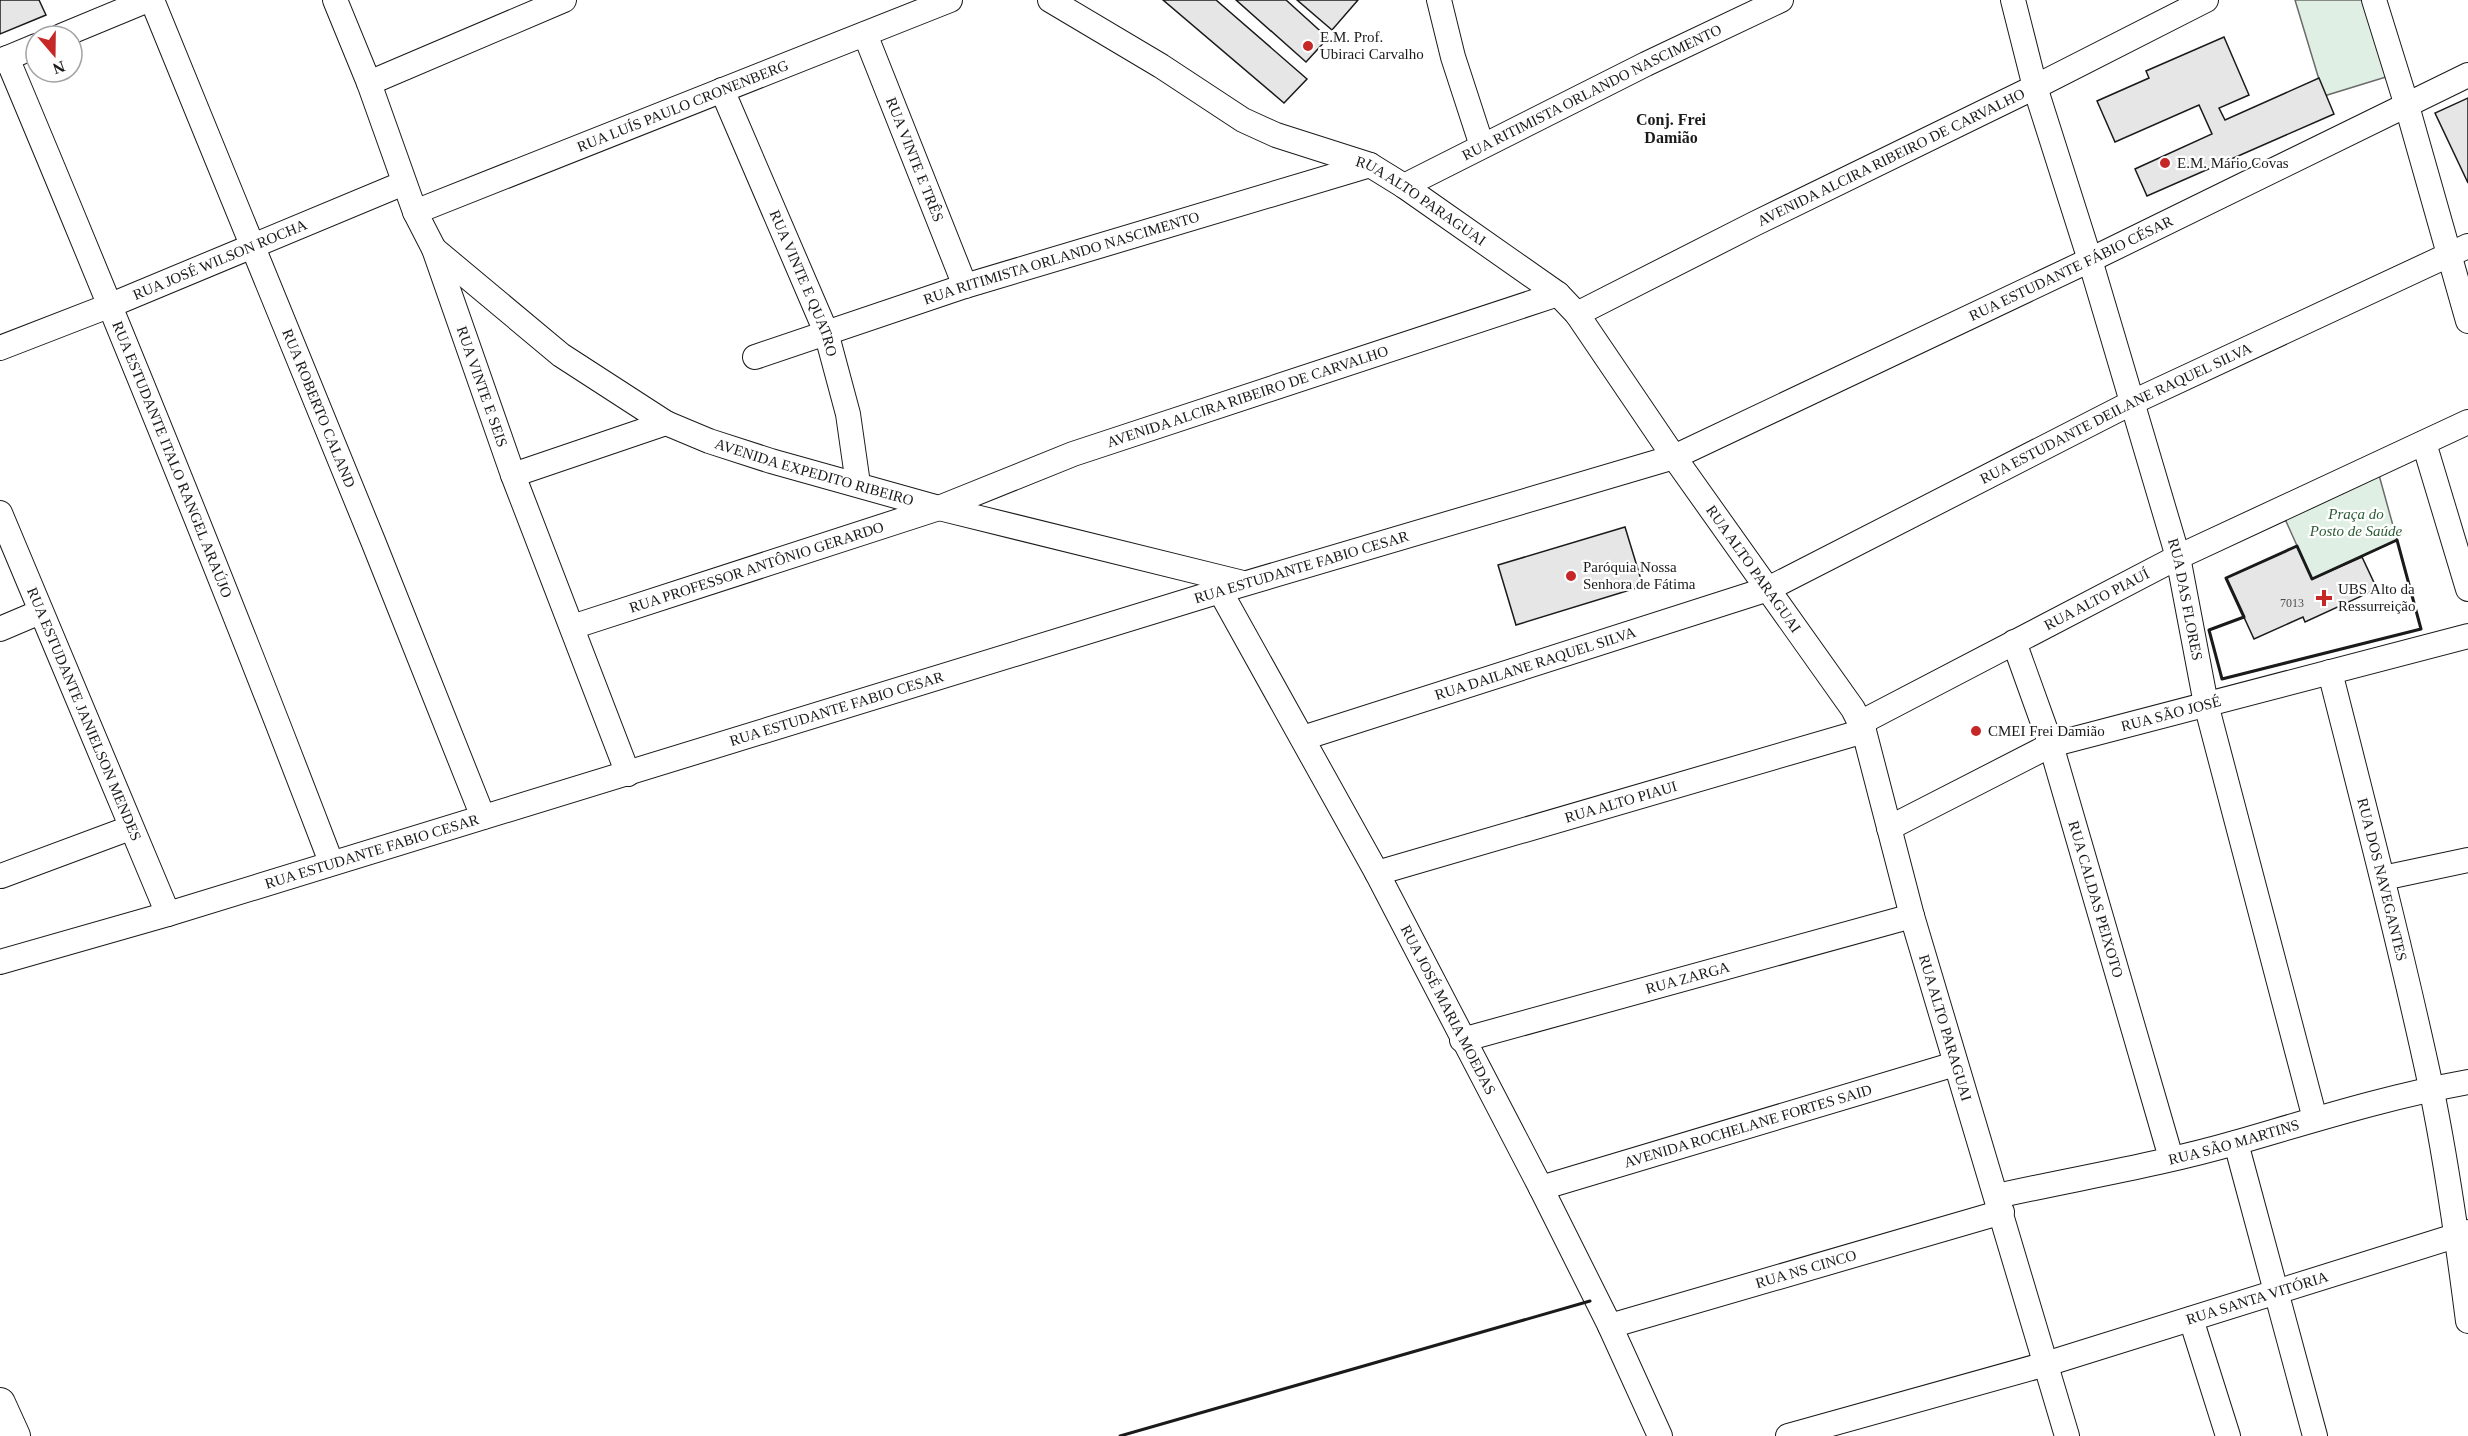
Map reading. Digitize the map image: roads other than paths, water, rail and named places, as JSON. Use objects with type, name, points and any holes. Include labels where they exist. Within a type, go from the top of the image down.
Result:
[{"type":"main road","points":[[0,1404],[15,1436]]},
{"type":"street","points":[[81,24],[108,8],[148,0]]},
{"type":"street","name":"RUA ROBERTO CALAND","points":[[153,0],[374,541],[483,818]]},
{"type":"street","name":"RUA VINTE E SEIS","points":[[335,0],[369,83],[415,212],[434,249],[513,475],[628,774]]},
{"type":"street","points":[[369,83],[564,0]]},
{"type":"street","name":"RUA LUÍS PAULO CRONENBERG","points":[[415,212],[950,0]]},
{"type":"street","name":"RUA ALTO PARAGUAI","points":[[1050,0],[1161,66],[1243,120],[1276,135],[1370,165],[1404,186],[1558,294],[1577,314],[1674,457],[1853,709],[1862,727],[1912,916],[2067,1436]]},
{"type":"street","points":[[1439,0],[1453,57],[1482,146]]},
{"type":"street","name":"RUA RITIMISTA ORLANDO NASCIMENTO","points":[[1404,186],[1646,64],[1781,0]]},
{"type":"street","name":"RUA DAS FLORES","points":[[2013,0],[2036,87],[2178,557],[2206,704],[2315,1119]]},
{"type":"street","name":"AVENIDA ALCIRA RIBEIRO DE CARVALHO","points":[[1577,314],[1754,224],[2036,87],[2206,0]]},
{"type":"street","points":[[2374,0],[2407,106],[2459,251],[2468,321]]},
{"type":"street","name":"RUA VINTE E TRÊS","points":[[865,34],[965,286]]},
{"type":"street","points":[[4,60],[24,51]]},
{"type":"street","name":"RUA ESTUDANTE ITALO RANGEL ARAÚJO","points":[[4,60],[111,305],[224,586],[331,862]]},
{"type":"street","name":"RUA ESTUDANTE FÁBIO CÉSAR","points":[[1674,457],[2090,260],[2468,75]]},
{"type":"street","name":"RUA VINTE E QUATRO","points":[[722,90],[826,332],[848,414],[858,484]]},
{"type":"street","name":"RUA RITIMISTA ORLANDO NASCIMENTO","points":[[755,357],[965,286],[1370,165]]},
{"type":"street","name":"RUA JOSÉ WILSON ROCHA","points":[[0,348],[111,305],[404,183]]},
{"type":"street","name":"AVENIDA EXPEDITO RIBEIRO","points":[[434,249],[561,355],[666,423],[709,441],[760,458],[939,508],[1245,584]]},
{"type":"street","name":"RUA ESTUDANTE DEILANE RAQUEL SILVA","points":[[1768,589],[2133,402],[2459,251]]},
{"type":"street","name":"AVENIDA ALCIRA RIBEIRO DE CARVALHO","points":[[939,508],[1073,454],[1558,294]]},
{"type":"street","name":"RUA ALTO PIAUÍ","points":[[1862,727],[2014,642],[2178,557],[2468,422]]},
{"type":"street","points":[[513,475],[666,423]]},
{"type":"street","points":[[2424,443],[2468,589]]},
{"type":"street","name":"RUA ESTUDANTE FABIO CESAR","points":[[0,960],[168,914],[331,862],[628,774],[1220,591],[1674,457]]},
{"type":"street","name":"RUA PROFESSOR ANTÔNIO GERARDO","points":[[572,627],[939,508]]},
{"type":"street","name":"RUA ESTUDANTE JANIELSON MENDES","points":[[0,513],[130,828],[168,914]]},
{"type":"street","name":"RUA DAILANE RAQUEL SILVA","points":[[1302,738],[1768,589]]},
{"type":"street","name":"RUA JOSÉ MARIA MOEDAS","points":[[1220,591],[1377,873],[1541,1188],[1610,1326],[1660,1436]]},
{"type":"street","points":[[0,628],[40,612]]},
{"type":"street","name":"RUA SÃO JOSÉ","points":[[1889,828],[2052,745],[2468,636]]},
{"type":"street","name":"RUA CALDAS PEIXOTO","points":[[2014,642],[2052,745],[2171,1158]]},
{"type":"street","name":"RUA DOS NAVEGANTES","points":[[2330,672],[2383,878],[2431,1089]]},
{"type":"street","name":"RUA ALTO PIAUI","points":[[1377,873],[1862,727]]},
{"type":"street","points":[[1,876],[130,828]]},
{"type":"street","points":[[2383,878],[2468,860]]},
{"type":"street","name":"RUA ZARGA","points":[[1462,1040],[1912,916]]},
{"type":"street","name":"AVENIDA ROCHELANE FORTES SAID","points":[[1541,1188],[1955,1064]]},
{"type":"street","name":"RUA SÃO MARTINS","points":[[1999,1204],[2236,1143],[2315,1119],[2431,1089],[2468,1082]]},
{"type":"street","points":[[2431,1089],[2462,1234],[2468,1321]]},
{"type":"street","points":[[2236,1143],[2315,1436]]},
{"type":"street","name":"RUA NS CINCO","points":[[1610,1326],[1999,1204]]},
{"type":"street","name":"RUA SANTA VITÓRIA","points":[[1788,1436],[2046,1364],[2462,1234]]},
{"type":"street","points":[[2191,1319],[2228,1436]]},
{"type":"place","name":"E.M. Prof. Ubiraci Carvalho","points":[[1308,46]]},
{"type":"place","name":"E.M. Mário Covas","points":[[2165,163]]},
{"type":"place","name":"Paróquia Nossa Senhora de Fátima","points":[[1571,576]]},
{"type":"place","name":"UBS Alto da Ressurreição","points":[[2324,598]]},
{"type":"place","name":"CMEI Frei Damião","points":[[1976,731]]},
{"type":"district","name":"Conj. Frei Damião","points":[[1671,128]]},
{"type":"park label","name":"Praça do Posto de Saúde","points":[[2356,522]]}]
